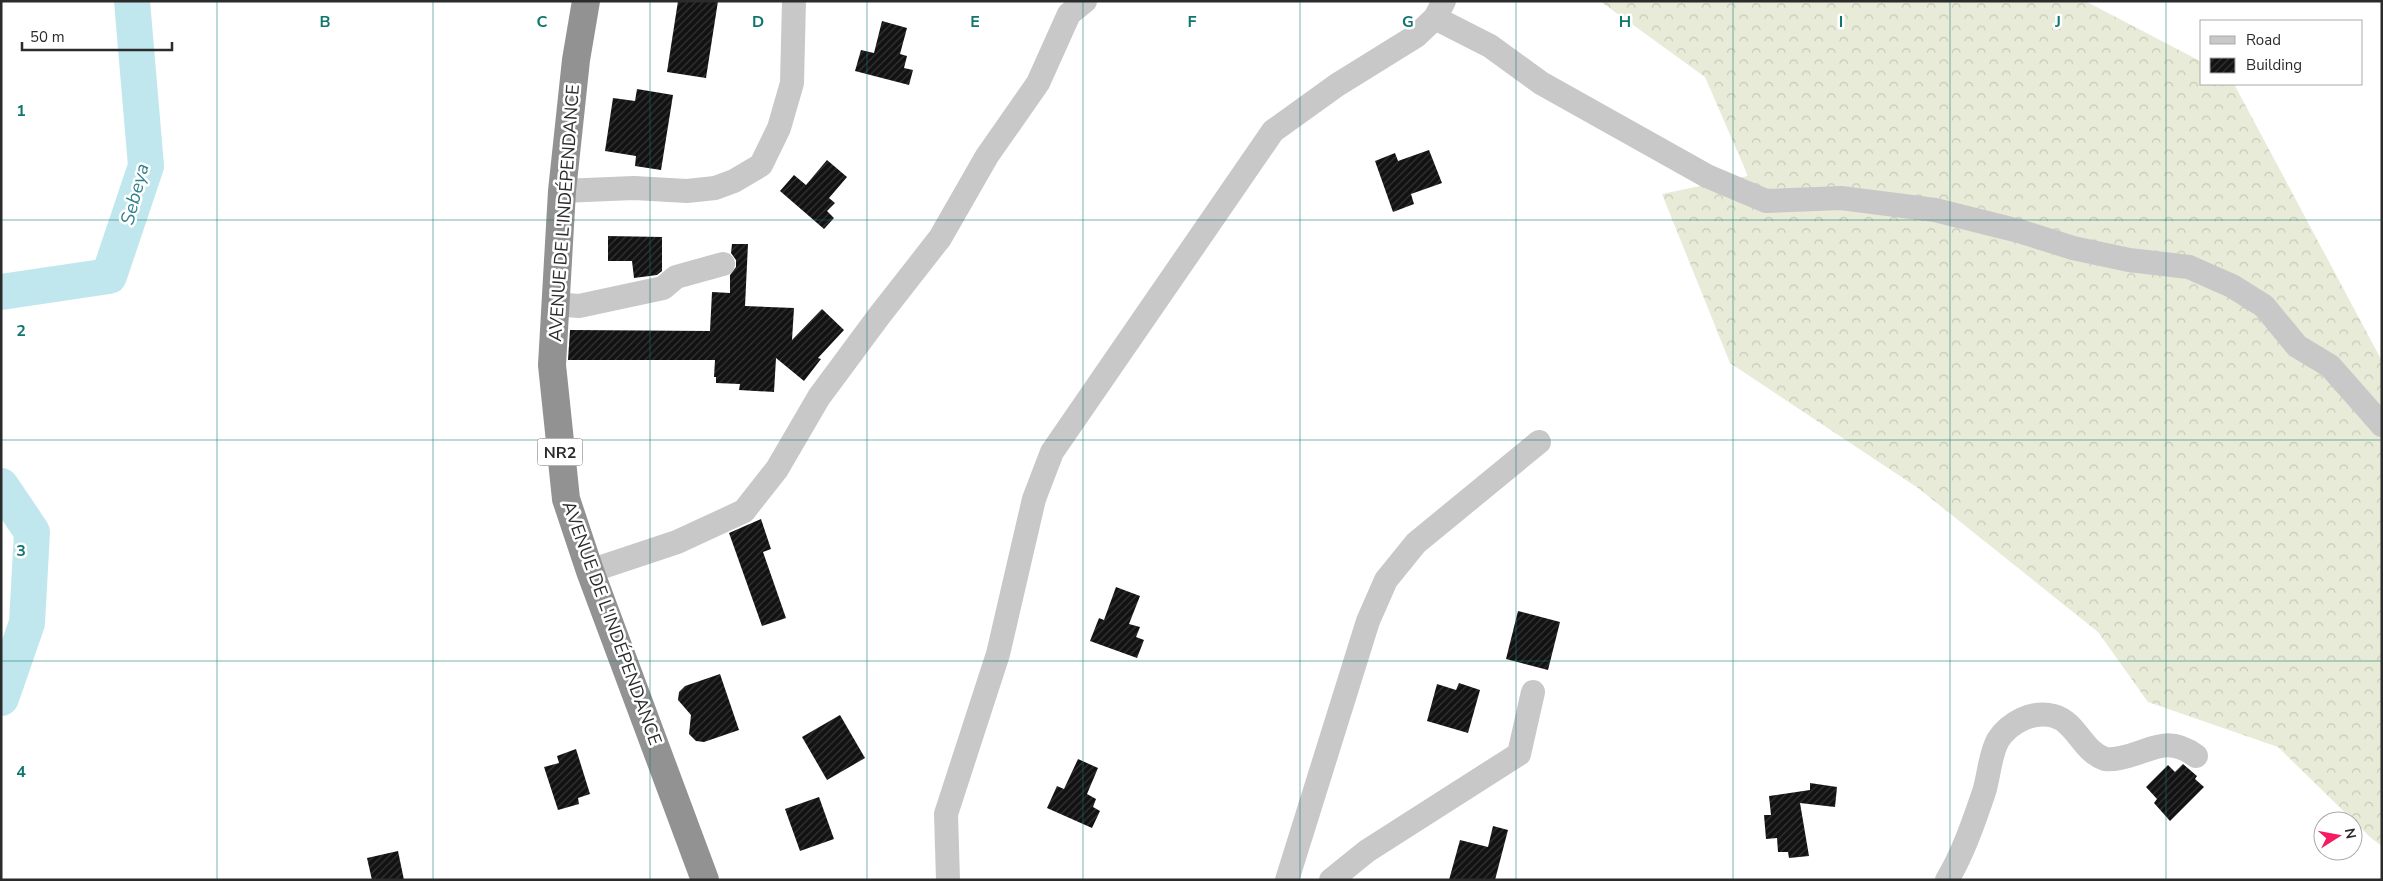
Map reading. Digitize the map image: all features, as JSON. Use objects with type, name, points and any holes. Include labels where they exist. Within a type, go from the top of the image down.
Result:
[{"type":"highway","name":"AVENUE DE L'INDÉPENDANCE","points":[[586,1],[576,60],[562,191],[552,365],[566,498],[590,571],[705,880]]},
{"type":"street","points":[[562,191],[634,188],[687,191],[715,188],[734,181],[761,165],[779,128],[792,83],[794,1]]},
{"type":"street","points":[[590,571],[677,542],[744,511],[777,468],[819,397],[940,238],[987,156],[1038,82],[1073,5]]},
{"type":"street","points":[[948,880],[946,814],[998,654],[1034,499],[1052,452],[1273,132],[1337,86],[1416,36],[1440,10],[1541,83],[1707,176],[1766,201],[1841,198],[1935,210],[2018,230],[2073,248],[2129,260],[2189,267],[2232,286],[2264,306],[2297,346],[2330,366],[2382,425]]},
{"type":"street","points":[[555,304],[579,306],[663,288],[676,277],[723,264]]},
{"type":"street","points":[[1287,880],[1368,621],[1386,580],[1416,543],[1539,442]]},
{"type":"street","points":[[1331,880],[1375,846],[1519,754],[1533,692]]},
{"type":"street","points":[[1947,880],[1954,868],[1984,792],[1997,742],[2012,723],[2036,715],[2054,716],[2074,730],[2095,755],[2108,760],[2159,746],[2175,744],[2196,756]]},
{"type":"green space","points":[[1600,1],[2085,1],[2200,61],[2200,85],[2235,85],[2382,361],[2382,846],[2363,830],[2363,811],[2343,811],[2278,747],[2148,702],[2098,632],[1918,488],[1730,363],[1662,194],[1748,176],[1705,77]]},
{"type":"building","points":[[678,1],[718,1],[706,78],[667,72]]},
{"type":"building","points":[[882,21],[907,28],[900,54],[907,56],[904,68],[913,70],[909,85],[855,71],[861,50],[874,53]]},
{"type":"building","points":[[637,89],[673,95],[661,170],[635,166],[636,156],[605,151],[613,98],[635,101]]},
{"type":"building","points":[[1429,150],[1442,183],[1411,194],[1414,204],[1393,212],[1375,161],[1395,153],[1398,161]]},
{"type":"building","points":[[827,160],[847,177],[829,198],[835,203],[827,211],[834,218],[824,229],[780,191],[794,175],[806,185]]},
{"type":"building","points":[[608,236],[662,237],[662,271],[657,275],[634,278],[632,261],[608,261]]},
{"type":"building","points":[[732,244],[748,244],[745,306],[794,308],[792,340],[822,309],[844,330],[818,358],[821,359],[804,381],[776,358],[774,392],[739,390],[740,384],[716,383],[716,377],[714,377],[715,360],[568,360],[570,330],[710,331],[712,292],[730,293],[730,275],[736,267],[736,260],[731,253]]},
{"type":"building","points":[[761,519],[771,549],[763,552],[786,618],[762,626],[729,533]]},
{"type":"building","points":[[1116,587],[1140,596],[1129,624],[1140,627],[1136,637],[1144,640],[1137,658],[1090,641],[1099,618],[1104,620]]},
{"type":"building","points":[[1518,611],[1560,622],[1548,670],[1506,659]]},
{"type":"building","points":[[720,674],[739,730],[704,742],[696,741],[689,734],[691,715],[678,700],[679,692],[685,686]]},
{"type":"building","points":[[1459,683],[1480,690],[1468,733],[1427,721],[1437,684],[1456,690]]},
{"type":"building","points":[[840,715],[865,758],[827,780],[802,737]]},
{"type":"building","points":[[576,749],[590,794],[578,798],[579,804],[558,810],[544,767],[559,763],[557,756]]},
{"type":"building","points":[[1078,759],[1098,768],[1087,794],[1096,799],[1093,807],[1100,811],[1092,828],[1047,808],[1057,786],[1064,789]]},
{"type":"building","points":[[2183,764],[2197,776],[2195,779],[2204,787],[2170,821],[2154,803],[2157,799],[2146,787],[2168,765],[2175,772]]},
{"type":"building","points":[[1810,783],[1837,787],[1835,807],[1800,803],[1809,856],[1789,858],[1788,852],[1778,852],[1777,838],[1766,839],[1764,815],[1771,815],[1769,796],[1810,790]]},
{"type":"building","points":[[819,797],[834,839],[800,851],[785,809]]},
{"type":"building","points":[[1493,826],[1508,830],[1495,880],[1449,880],[1460,840],[1488,847]]},
{"type":"building","points":[[398,851],[404,880],[372,880],[367,858]]},
{"type":"waterway","name":"Sebeya","points":[[1,292],[109,276],[146,166],[132,1]]},
{"type":"waterway","name":"Sebeya","points":[[1,486],[32,532],[27,623],[1,698]]}]
